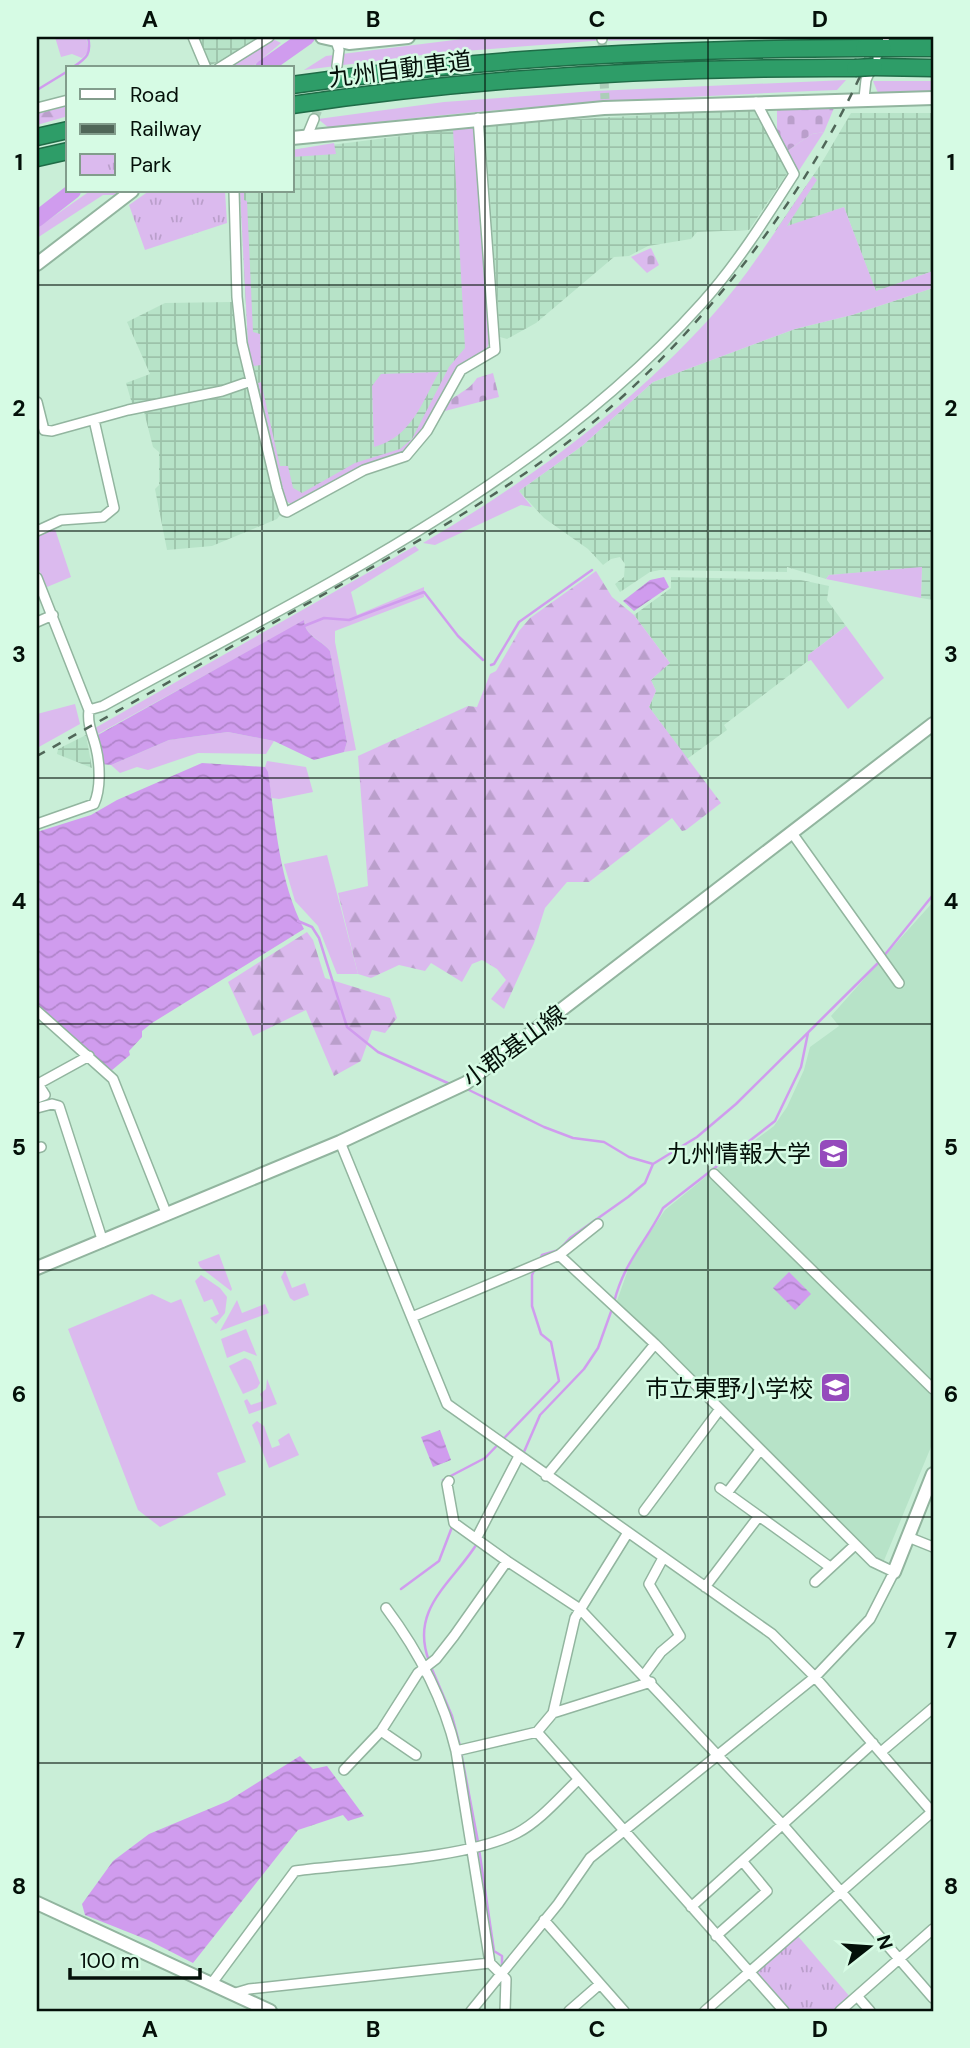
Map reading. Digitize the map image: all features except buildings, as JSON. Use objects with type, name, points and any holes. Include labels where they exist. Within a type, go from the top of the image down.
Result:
[{"type":"highway","name":"九州自動車道","points":[[294,85],[370,73],[525,58],[662,50],[864,48],[884,42],[933,48]]},
{"type":"highway","name":"九州自動車道","points":[[294,106],[376,93],[529,77],[664,71],[933,68]]},
{"type":"highway","points":[[37,137],[66,130]]},
{"type":"highway","points":[[37,158],[66,151]]},
{"type":"street","points":[[193,37],[205,66]]},
{"type":"street","points":[[222,66],[269,37]]},
{"type":"street","points":[[321,37],[336,41],[366,42],[408,37]]},
{"type":"street","points":[[336,41],[337,66]]},
{"type":"street","points":[[864,98],[866,80],[884,42]]},
{"type":"street","points":[[294,138],[605,104],[933,98]]},
{"type":"street","points":[[37,108],[66,101]]},
{"type":"street","points":[[89,710],[103,706],[451,513],[566,431],[644,364],[704,302],[758,229],[794,174],[756,102]]},
{"type":"street","points":[[234,192],[237,297],[251,381],[284,511],[287,512],[364,470],[406,456],[415,447],[461,370],[495,349],[478,118]]},
{"type":"street","points":[[307,136],[314,119]]},
{"type":"street","points":[[37,264],[131,192]]},
{"type":"street","points":[[37,402],[40,434],[222,391],[251,381]]},
{"type":"street","points":[[37,531],[61,520],[103,517],[114,508],[94,420]]},
{"type":"street","points":[[37,578],[89,710],[88,720],[97,751],[99,786],[94,804],[37,824]]},
{"type":"street","points":[[37,622],[53,615]]},
{"type":"street","name":"小郡基山線","points":[[37,1268],[340,1142],[459,1087],[933,724]]},
{"type":"street","points":[[792,833],[899,983]]},
{"type":"street","points":[[37,1011],[113,1079],[167,1215]]},
{"type":"street","points":[[37,1098],[45,1095],[37,1084],[89,1056]]},
{"type":"street","points":[[37,1108],[52,1104],[59,1107],[103,1242]]},
{"type":"street","points":[[340,1142],[447,1404],[627,1534],[772,1634],[815,1677],[933,1812],[749,1972],[717,2007],[705,2011]]},
{"type":"street","points":[[714,1174],[933,1389]]},
{"type":"street","points":[[412,1317],[559,1255],[598,1224]]},
{"type":"street","points":[[559,1255],[655,1344],[855,1545],[873,1562],[894,1572]]},
{"type":"street","points":[[546,1476],[655,1344]]},
{"type":"street","points":[[644,1511],[720,1409]]},
{"type":"street","points":[[760,1450],[724,1490],[830,1567]]},
{"type":"street","points":[[476,1539],[519,1456]]},
{"type":"street","points":[[471,2011],[590,1858],[815,1677],[870,1619],[894,1572],[933,1474]]},
{"type":"street","points":[[449,1481],[447,1484],[454,1523],[580,1609],[783,1825],[839,1894],[933,1998]]},
{"type":"street","points":[[705,1587],[759,1516]]},
{"type":"street","points":[[456,1751],[537,1732],[553,1713],[580,1609],[627,1534]]},
{"type":"street","points":[[908,1537],[933,1548]]},
{"type":"street","points":[[814,1582],[855,1545]]},
{"type":"street","points":[[553,1713],[647,1679],[661,1652],[680,1636],[649,1584],[663,1558]]},
{"type":"street","points":[[344,1770],[381,1731],[425,1664],[436,1659],[507,1561]]},
{"type":"street","points":[[386,1608],[425,1664],[448,1717],[456,1751],[490,1963]]},
{"type":"street","points":[[881,1752],[933,1709]]},
{"type":"street","points":[[381,1731],[416,1755]]},
{"type":"street","points":[[537,1732],[783,2011]]},
{"type":"street","points":[[691,1907],[873,1743]]},
{"type":"street","points":[[212,1983],[295,1871],[472,1847],[515,1834],[528,1827],[578,1780]]},
{"type":"street","points":[[716,1936],[767,1891],[743,1862]]},
{"type":"street","points":[[37,1903],[270,2011]]},
{"type":"street","points":[[544,1920],[624,2011]]},
{"type":"street","points":[[840,2011],[933,1929]]},
{"type":"street","points":[[232,1994],[248,1989],[490,1963],[502,1971],[506,1979],[505,2011]]},
{"type":"street","points":[[569,2011],[600,1984]]},
{"type":"street","points":[[857,1996],[870,2011]]},
{"type":"shaded area","points":[[196,37],[257,37],[227,58],[211,65]]},
{"type":"shaded area","points":[[753,109],[788,172],[749,230],[697,232],[691,239],[648,246],[629,256],[614,257],[536,323],[507,339],[500,337],[485,130],[489,124]]},
{"type":"shaded area","points":[[851,113],[933,113],[933,271],[876,292],[844,207],[775,231],[821,164]]},
{"type":"shaded area","points":[[472,127],[489,343],[486,350],[457,369],[415,443],[398,454],[363,466],[291,504],[286,501],[248,344],[240,192],[294,192],[294,150]]},
{"type":"shaded area","points":[[933,288],[933,600],[921,598],[922,568],[829,575],[826,579],[787,567],[787,572],[660,570],[650,572],[620,592],[615,584],[624,577],[625,564],[620,557],[603,565],[588,549],[544,518],[519,491],[582,446],[653,382],[795,329],[852,315]]},
{"type":"shaded area","points":[[232,302],[245,380],[219,390],[133,407],[126,383],[150,374],[127,322],[165,303]]},
{"type":"shaded area","points":[[247,386],[280,515],[277,519],[212,546],[167,550],[155,489],[159,485],[159,452],[153,447],[143,408]]},
{"type":"shaded area","points":[[671,577],[801,580],[829,586],[827,600],[846,626],[808,655],[808,661],[724,725],[727,730],[687,759],[649,707],[656,691],[651,680],[670,663],[634,615],[671,588]]},
{"type":"shaded area","points":[[86,735],[92,768],[57,754],[58,749]]},
{"type":"shaded area","name":"九州情報大学","points":[[933,902],[933,1385],[715,1170],[774,1126],[787,1107],[804,1070],[810,1047],[839,1026],[831,1016]]},
{"type":"shaded area","points":[[708,1175],[933,1397],[933,1442],[883,1563],[822,1506],[617,1301],[631,1261],[665,1210]]},
{"type":"green space","points":[[55,37],[86,37],[89,51],[82,58],[72,54],[61,57]]},
{"type":"green space","points":[[478,37],[814,37],[593,41],[438,53],[304,70],[326,56]]},
{"type":"green space","points":[[273,39],[281,43],[253,66],[229,66]]},
{"type":"green space","points":[[846,80],[837,90],[583,103],[329,128],[318,119],[444,102],[595,91]]},
{"type":"green space","points":[[873,81],[933,81],[933,92],[878,93]]},
{"type":"green space","points":[[66,107],[66,117],[37,125],[37,114]]},
{"type":"green space","points":[[777,108],[834,108],[824,132],[812,134],[787,151],[777,131]]},
{"type":"green space","points":[[472,127],[475,130],[489,343],[486,350],[457,369],[415,443],[398,454],[363,466],[291,504],[286,501],[258,383],[261,382],[280,466],[288,466],[293,488],[302,493],[355,463],[400,449],[412,439],[449,367],[465,348],[453,129]]},
{"type":"green space","points":[[824,132],[798,172],[787,151],[812,134]]},
{"type":"green space","points":[[334,143],[336,154],[294,157],[294,150]]},
{"type":"green space","points":[[813,176],[817,180],[787,226],[844,207],[876,291],[933,271],[933,288],[852,315],[795,329],[653,382],[582,446],[519,491],[532,507],[521,505],[435,545],[423,543],[539,469],[645,383],[724,301],[751,267]]},
{"type":"green space","points":[[89,192],[118,192],[103,195],[37,238],[37,228]]},
{"type":"green space","points":[[148,192],[225,192],[227,223],[145,250],[129,205]]},
{"type":"green space","points":[[240,192],[244,192],[244,200],[247,201],[253,332],[260,334],[261,365],[253,366],[248,344]]},
{"type":"green space","points":[[651,248],[659,265],[647,273],[631,257]]},
{"type":"green space","points":[[439,372],[421,407],[406,427],[387,442],[374,447],[372,386],[381,374]]},
{"type":"green space","points":[[493,373],[499,397],[441,412],[477,378]]},
{"type":"green space","points":[[54,526],[71,577],[47,587],[37,566],[37,536]]},
{"type":"green space","points":[[415,546],[419,550],[351,592],[357,615],[424,587],[424,597],[335,631],[356,750],[344,752],[347,742],[330,651],[308,631],[304,621],[96,735],[95,728]]},
{"type":"green space","points":[[922,567],[921,598],[826,579],[829,575]]},
{"type":"green space","points":[[596,571],[612,597],[634,615],[670,663],[651,680],[656,691],[649,707],[721,803],[686,830],[682,831],[672,818],[589,882],[567,882],[545,908],[534,943],[504,1009],[491,999],[506,980],[497,969],[482,960],[472,964],[462,982],[431,963],[425,971],[399,965],[371,978],[358,974],[338,893],[368,886],[358,756],[468,706],[477,707],[490,674],[496,671],[519,631],[530,618]]},
{"type":"green space","points":[[846,626],[884,678],[848,709],[811,660],[808,661],[808,655]]},
{"type":"green space","points":[[75,704],[80,724],[37,748],[37,714]]},
{"type":"green space","points":[[228,732],[274,741],[266,754],[198,753],[148,770],[137,767],[120,773],[111,765],[169,740]]},
{"type":"green space","points":[[267,761],[306,767],[313,792],[272,798],[265,767]]},
{"type":"green space","points":[[327,855],[358,974],[337,974],[318,926],[295,901],[284,864]]},
{"type":"green space","points":[[307,932],[313,940],[325,978],[390,998],[397,1018],[385,1033],[372,1030],[361,1061],[334,1076],[306,1010],[253,1036],[228,982]]},
{"type":"green space","points":[[219,1254],[231,1291],[200,1267],[198,1262]]},
{"type":"green space","points":[[285,1270],[292,1288],[305,1283],[309,1295],[294,1301],[290,1298],[281,1277]]},
{"type":"green space","points":[[201,1275],[220,1288],[227,1297],[225,1313],[216,1324],[210,1318],[219,1314],[212,1299],[204,1302],[195,1281]]},
{"type":"green space","points":[[152,1294],[171,1303],[181,1299],[246,1462],[217,1473],[226,1495],[160,1527],[138,1510],[68,1329]]},
{"type":"green space","points":[[237,1300],[242,1313],[265,1304],[269,1313],[220,1331]]},
{"type":"green space","points":[[246,1329],[257,1356],[244,1351],[227,1358],[221,1339]]},
{"type":"green space","points":[[245,1358],[251,1361],[260,1383],[257,1388],[243,1394],[229,1366]]},
{"type":"green space","points":[[267,1379],[277,1404],[249,1414],[244,1401],[247,1399],[251,1405],[263,1401],[260,1394],[266,1389]]},
{"type":"green space","points":[[257,1421],[264,1426],[272,1448],[280,1445],[278,1440],[289,1433],[299,1455],[269,1468],[252,1425]]},
{"type":"green space","points":[[797,1935],[851,1998],[835,2011],[787,2011],[757,1976],[756,1971]]},
{"type":"water","points":[[664,577],[669,587],[634,611],[623,601],[650,580]]},
{"type":"water","points":[[304,620],[310,634],[330,651],[347,742],[344,752],[314,760],[274,741],[228,732],[169,740],[111,765],[102,764],[96,736]]},
{"type":"water","points":[[202,763],[265,767],[284,872],[304,929],[152,1023],[142,1031],[142,1037],[129,1051],[130,1055],[111,1071],[37,1004],[37,832],[91,815],[117,800]]},
{"type":"water","points":[[789,1272],[811,1294],[795,1310],[773,1288]]},
{"type":"water","points":[[440,1430],[451,1460],[433,1467],[421,1437]]},
{"type":"water","points":[[300,1756],[313,1769],[327,1766],[364,1816],[348,1821],[343,1815],[298,1830],[193,1963],[148,1940],[85,1915],[82,1904],[113,1861],[149,1834],[228,1801]]},
{"type":"waterway","points":[[75,66],[87,56],[88,37]]},
{"type":"waterway","points":[[266,66],[307,37]]},
{"type":"waterway","points":[[37,90],[66,72]]},
{"type":"waterway","points":[[37,219],[72,192]]},
{"type":"waterway","points":[[491,665],[519,622],[592,570]]},
{"type":"waterway","points":[[304,626],[324,618],[349,620],[424,592],[458,636],[483,660]]},
{"type":"waterway","points":[[540,1259],[542,1255],[559,1250],[570,1238],[628,1197],[645,1183],[653,1164],[697,1137],[736,1104],[879,962],[933,895]]},
{"type":"waterway","points":[[298,921],[312,927],[319,938],[347,1027],[378,1052],[450,1084]]},
{"type":"waterway","points":[[614,1302],[630,1263],[663,1208],[775,1121],[801,1067],[808,1033]]},
{"type":"waterway","points":[[467,1089],[544,1127],[573,1138],[604,1142],[629,1157],[653,1164]]},
{"type":"waterway","points":[[444,1483],[443,1480],[485,1458],[559,1381],[551,1342],[541,1334],[532,1306],[532,1275],[535,1268]]},
{"type":"waterway","points":[[517,1468],[540,1415],[584,1369],[598,1348],[612,1309]]},
{"type":"waterway","points":[[401,1589],[439,1561],[452,1527]]},
{"type":"waterway","points":[[429,1661],[424,1642],[429,1611],[478,1542]]},
{"type":"waterway","points":[[431,1667],[452,1716],[460,1746]]},
{"type":"waterway","points":[[461,1752],[478,1842]]},
{"type":"waterway","points":[[479,1849],[494,1951],[502,1956],[502,1969]]},
{"type":"tunnel","points":[[602,39],[605,99]]},
{"type":"tunnel","points":[[314,119],[332,78]]},
{"type":"railway","points":[[37,756],[427,536],[531,469],[597,419],[681,338],[759,244],[826,141],[854,89],[877,37]]},
{"type":"place","name":"九州情報大学","points":[[834,1153]]},
{"type":"place","name":"市立東野小学校","points":[[836,1388]]}]
